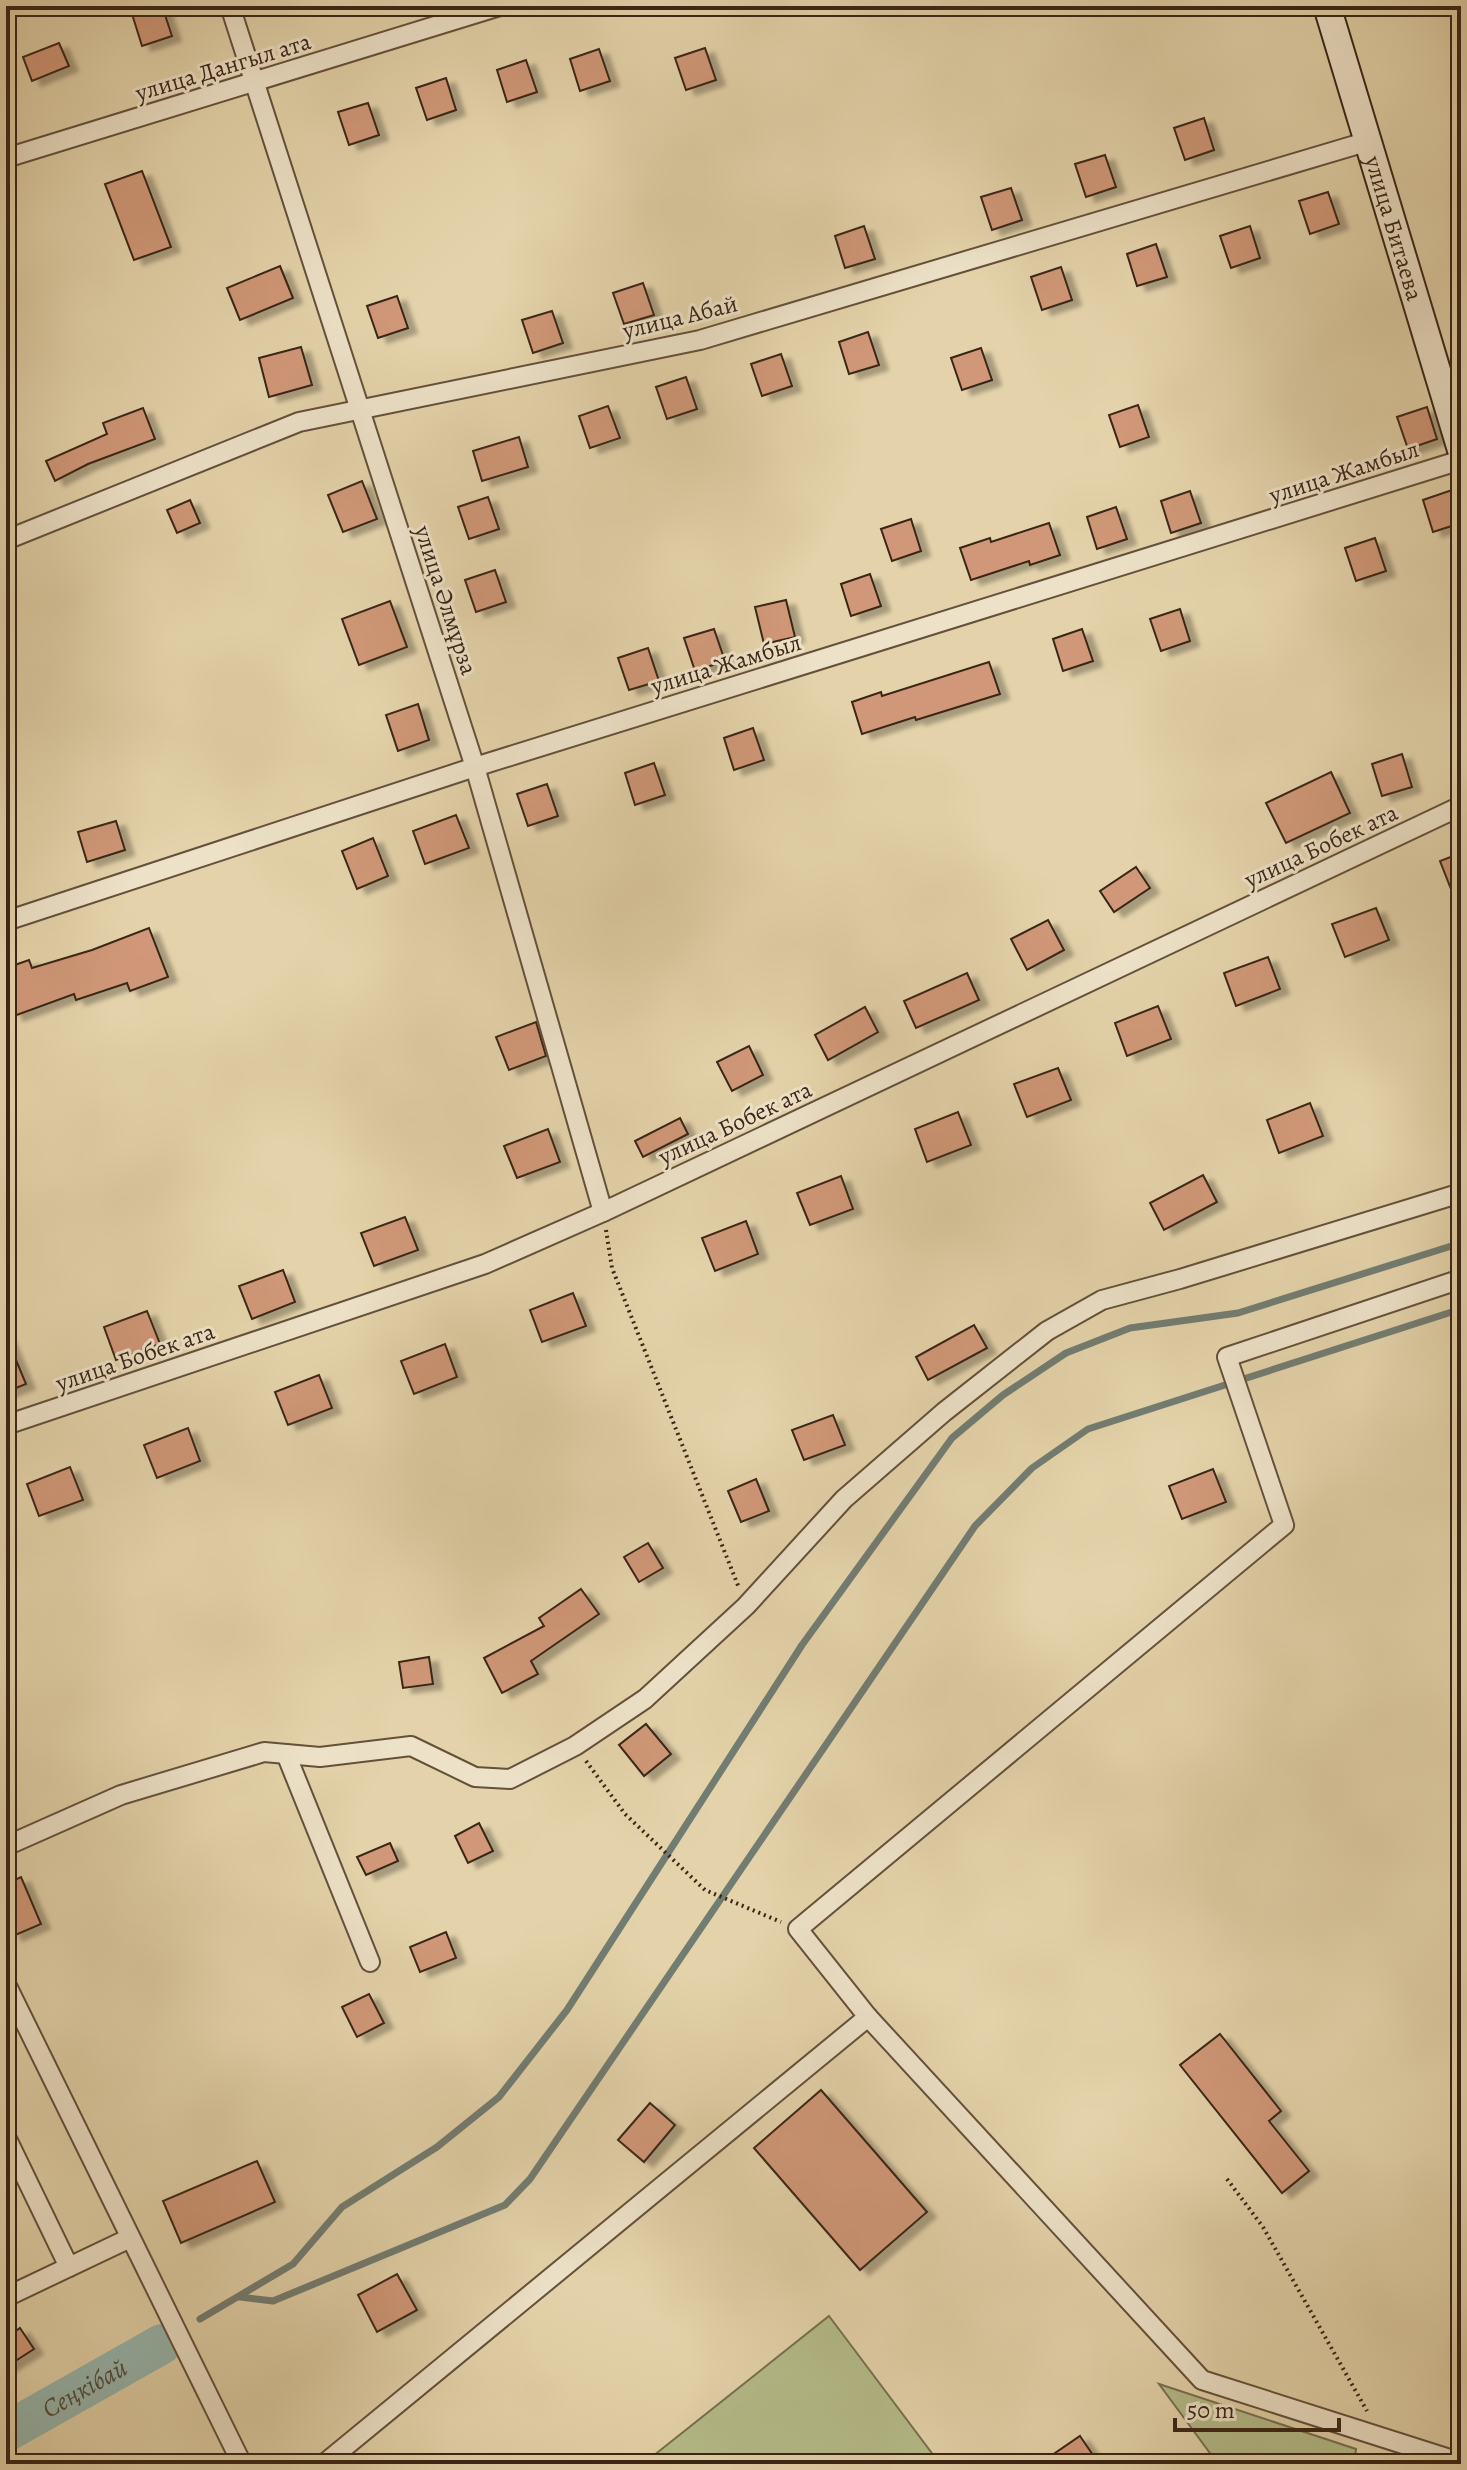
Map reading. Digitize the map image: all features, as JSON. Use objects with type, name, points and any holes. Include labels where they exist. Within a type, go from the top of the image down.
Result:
[{"type":"street","name":"улица Әлмұрза","points":[[230,6],[475,767],[603,1212]]},
{"type":"street","name":"улица Дангыл ата","points":[[6,158],[500,6]]},
{"type":"street","name":"улица Битаева","points":[[1327,6],[1461,450]]},
{"type":"street","name":"улица Абай","points":[[6,540],[299,422],[700,340],[1369,141]]},
{"type":"street","name":"улица Жамбыл","points":[[6,921],[475,767],[1461,460]]},
{"type":"street","name":"улица Бобек ата","points":[[6,1425],[485,1264],[603,1212],[1461,806]]},
{"type":"street","points":[[6,1846],[121,1795],[264,1752],[320,1757],[411,1746],[475,1777],[510,1779],[575,1746],[645,1699],[746,1606],[844,1499],[944,1412],[1047,1331],[1102,1300],[1461,1193]]},
{"type":"street","points":[[1453,2460],[1202,2380],[868,2017],[798,1929],[1284,1525],[1227,1357],[1461,1279]]},
{"type":"street","points":[[286,1754],[370,1962]]},
{"type":"street","points":[[6,1984],[242,2464]]},
{"type":"street","points":[[324,2464],[868,2017]]},
{"type":"street","points":[[6,2137],[69,2267]]},
{"type":"street","points":[[6,2297],[130,2238]]},
{"type":"path","points":[[603,1212],[612,1268],[746,1606]]},
{"type":"path","points":[[575,1746],[625,1814],[705,1890],[798,1929]]},
{"type":"path","points":[[1227,2179],[1263,2227],[1382,2437]]},
{"type":"green space","points":[[829,2316],[940,2464],[643,2464]]},
{"type":"green space","points":[[1159,2384],[1356,2449],[1354,2464],[1218,2464]]},
{"type":"building","points":[[162,6],[172,36],[142,46],[132,14]]},
{"type":"building","points":[[59,43],[69,66],[32,81],[23,57]]},
{"type":"building","points":[[705,48],[716,80],[686,90],[675,58]]},
{"type":"building","points":[[599,49],[610,81],[580,91],[570,59]]},
{"type":"building","points":[[526,60],[537,92],[507,102],[497,70]]},
{"type":"building","points":[[446,78],[456,110],[427,120],[416,88]]},
{"type":"building","points":[[368,103],[379,135],[349,145],[338,112]]},
{"type":"building","points":[[1204,118],[1214,150],[1185,160],[1174,128]]},
{"type":"building","points":[[1105,155],[1116,187],[1086,197],[1075,164]]},
{"type":"building","points":[[142,171],[171,247],[134,260],[105,184]]},
{"type":"building","points":[[1011,188],[1022,220],[992,230],[981,197]]},
{"type":"building","points":[[1328,192],[1339,224],[1310,234],[1299,201]]},
{"type":"building","points":[[864,226],[875,259],[845,268],[835,236]]},
{"type":"building","points":[[1250,226],[1260,258],[1231,268],[1220,236]]},
{"type":"building","points":[[1156,244],[1167,277],[1137,286],[1127,254]]},
{"type":"building","points":[[280,266],[293,298],[240,320],[227,288]]},
{"type":"building","points":[[1061,267],[1072,300],[1042,310],[1031,277]]},
{"type":"building","points":[[643,283],[654,315],[624,324],[613,293]]},
{"type":"building","points":[[397,296],[408,328],[378,338],[367,306]]},
{"type":"building","points":[[552,311],[563,343],[533,353],[522,320]]},
{"type":"building","points":[[868,332],[879,365],[849,374],[839,342]]},
{"type":"building","points":[[301,347],[312,385],[269,397],[259,358]]},
{"type":"building","points":[[981,348],[992,380],[962,390],[951,358]]},
{"type":"building","points":[[781,354],[792,386],[762,396],[751,364]]},
{"type":"building","points":[[686,377],[697,409],[667,419],[656,387]]},
{"type":"building","points":[[1138,405],[1149,437],[1120,447],[1109,415]]},
{"type":"building","points":[[608,406],[620,438],[590,448],[579,416]]},
{"type":"building","points":[[1427,407],[1437,439],[1408,449],[1397,417]]},
{"type":"building","points":[[143,408],[155,439],[88,464],[55,481],[46,461],[107,434],[103,423]]},
{"type":"building","points":[[519,437],[528,467],[482,481],[473,451]]},
{"type":"building","points":[[362,481],[377,519],[343,532],[328,495]]},
{"type":"building","points":[[1452,490],[1461,523],[1433,532],[1423,500]]},
{"type":"building","points":[[1190,491],[1201,523],[1171,533],[1161,501]]},
{"type":"building","points":[[488,497],[499,529],[469,539],[458,507]]},
{"type":"building","points":[[190,500],[200,523],[177,533],[167,510]]},
{"type":"building","points":[[1116,507],[1127,539],[1097,549],[1087,517]]},
{"type":"building","points":[[911,519],[921,551],[892,561],[881,529]]},
{"type":"building","points":[[1049,523],[1060,555],[1030,565],[1029,561],[971,580],[960,548],[990,538],[991,542]]},
{"type":"building","points":[[1375,538],[1386,571],[1356,581],[1345,548]]},
{"type":"building","points":[[495,570],[506,602],[476,612],[465,580]]},
{"type":"building","points":[[870,574],[881,606],[851,616],[841,584]]},
{"type":"building","points":[[786,600],[795,637],[764,644],[755,607]]},
{"type":"building","points":[[390,601],[407,647],[359,665],[342,619]]},
{"type":"building","points":[[1180,609],[1190,641],[1161,651],[1150,619]]},
{"type":"building","points":[[714,629],[725,661],[695,671],[684,638]]},
{"type":"building","points":[[1082,629],[1093,661],[1063,671],[1053,639]]},
{"type":"building","points":[[648,648],[659,681],[629,690],[618,658]]},
{"type":"building","points":[[989,662],[1000,694],[862,734],[852,702],[881,692],[882,696]]},
{"type":"building","points":[[418,704],[429,740],[398,751],[386,715]]},
{"type":"building","points":[[753,728],[764,760],[734,770],[724,738]]},
{"type":"building","points":[[1402,754],[1412,787],[1382,796],[1372,764]]},
{"type":"building","points":[[654,763],[665,795],[635,805],[625,773]]},
{"type":"building","points":[[1331,772],[1350,813],[1286,843],[1266,803]]},
{"type":"building","points":[[547,784],[558,816],[528,826],[517,794]]},
{"type":"building","points":[[456,815],[469,848],[425,864],[413,831]]},
{"type":"building","points":[[116,821],[125,850],[87,862],[78,832]]},
{"type":"building","points":[[373,838],[388,876],[357,889],[342,851]]},
{"type":"building","points":[[1461,853],[1461,912],[1460,912],[1440,861]]},
{"type":"building","points":[[1136,867],[1150,888],[1114,912],[1100,891]]},
{"type":"building","points":[[1376,908],[1389,940],[1345,957],[1332,924]]},
{"type":"building","points":[[1048,920],[1064,950],[1027,970],[1011,939]]},
{"type":"building","points":[[149,928],[168,977],[130,991],[127,983],[76,1000],[74,994],[14,1016],[6,994],[6,968],[29,960],[32,968]]},
{"type":"building","points":[[1268,957],[1280,989],[1236,1006],[1224,973]]},
{"type":"building","points":[[967,973],[979,1000],[916,1028],[904,1001]]},
{"type":"building","points":[[1158,1006],[1171,1039],[1127,1056],[1115,1023]]},
{"type":"building","points":[[865,1007],[878,1032],[828,1060],[815,1035]]},
{"type":"building","points":[[536,1022],[546,1056],[509,1070],[496,1037]]},
{"type":"building","points":[[749,1046],[763,1075],[732,1091],[717,1062]]},
{"type":"building","points":[[1058,1068],[1071,1100],[1027,1117],[1014,1084]]},
{"type":"building","points":[[1310,1103],[1323,1136],[1279,1153],[1267,1120]]},
{"type":"building","points":[[958,1112],[971,1145],[927,1162],[915,1129]]},
{"type":"building","points":[[680,1118],[688,1134],[643,1157],[635,1141]]},
{"type":"building","points":[[548,1129],[560,1162],[517,1178],[504,1146]]},
{"type":"building","points":[[1203,1175],[1217,1202],[1164,1230],[1150,1203]]},
{"type":"building","points":[[841,1176],[853,1209],[810,1225],[797,1193]]},
{"type":"building","points":[[405,1217],[418,1250],[374,1266],[361,1233]]},
{"type":"building","points":[[746,1221],[758,1254],[715,1271],[702,1238]]},
{"type":"building","points":[[283,1270],[295,1302],[252,1319],[239,1286]]},
{"type":"building","points":[[573,1293],[586,1326],[542,1342],[530,1310]]},
{"type":"building","points":[[147,1311],[160,1344],[116,1360],[104,1327]]},
{"type":"building","points":[[974,1325],[987,1348],[928,1380],[916,1357]]},
{"type":"building","points":[[6,1336],[26,1384],[6,1392]]},
{"type":"building","points":[[445,1344],[457,1377],[414,1394],[401,1361]]},
{"type":"building","points":[[319,1375],[332,1408],[288,1425],[275,1392]]},
{"type":"building","points":[[833,1415],[845,1445],[804,1460],[792,1430]]},
{"type":"building","points":[[188,1428],[200,1461],[157,1478],[144,1445]]},
{"type":"building","points":[[70,1467],[83,1500],[39,1516],[27,1484]]},
{"type":"building","points":[[1213,1469],[1226,1502],[1182,1519],[1169,1486]]},
{"type":"building","points":[[756,1479],[769,1511],[741,1522],[728,1491]]},
{"type":"building","points":[[648,1543],[663,1568],[639,1582],[624,1557]]},
{"type":"building","points":[[581,1589],[599,1614],[531,1661],[538,1674],[502,1693],[484,1658],[544,1626],[539,1618]]},
{"type":"building","points":[[429,1657],[433,1684],[403,1688],[399,1662]]},
{"type":"building","points":[[646,1724],[671,1754],[644,1776],[619,1745]]},
{"type":"building","points":[[479,1823],[493,1851],[468,1863],[455,1836]]},
{"type":"building","points":[[390,1843],[398,1861],[366,1875],[357,1857]]},
{"type":"building","points":[[21,1877],[41,1924],[13,1936],[6,1919],[6,1884]]},
{"type":"building","points":[[446,1932],[456,1958],[420,1972],[410,1947]]},
{"type":"building","points":[[369,1994],[384,2023],[357,2037],[342,2007]]},
{"type":"building","points":[[1220,2034],[1281,2111],[1269,2121],[1309,2171],[1282,2193],[1180,2065]]},
{"type":"building","points":[[821,2090],[927,2212],[860,2270],[754,2148]]},
{"type":"building","points":[[650,2103],[675,2125],[644,2162],[618,2140]]},
{"type":"building","points":[[257,2161],[275,2202],[181,2243],[163,2201]]},
{"type":"building","points":[[397,2274],[417,2310],[377,2332],[358,2295]]},
{"type":"building","points":[[20,2328],[34,2349],[6,2367],[6,2338]]},
{"type":"building","points":[[1080,2436],[1099,2464],[1039,2464]]},
{"type":"waterway","points":[[200,2319],[293,2264],[342,2207],[437,2147],[499,2097],[567,2010],[802,1645],[952,1438],[1003,1395],[1066,1353],[1130,1328],[1238,1313],[1461,1243]]},
{"type":"waterway","points":[[240,2297],[273,2301],[505,2205],[530,2179],[975,1526],[1032,1468],[1088,1429],[1461,1309]]},
{"type":"waterway","name":"Сеңкібай","points":[[6,2432],[162,2344]]}]
